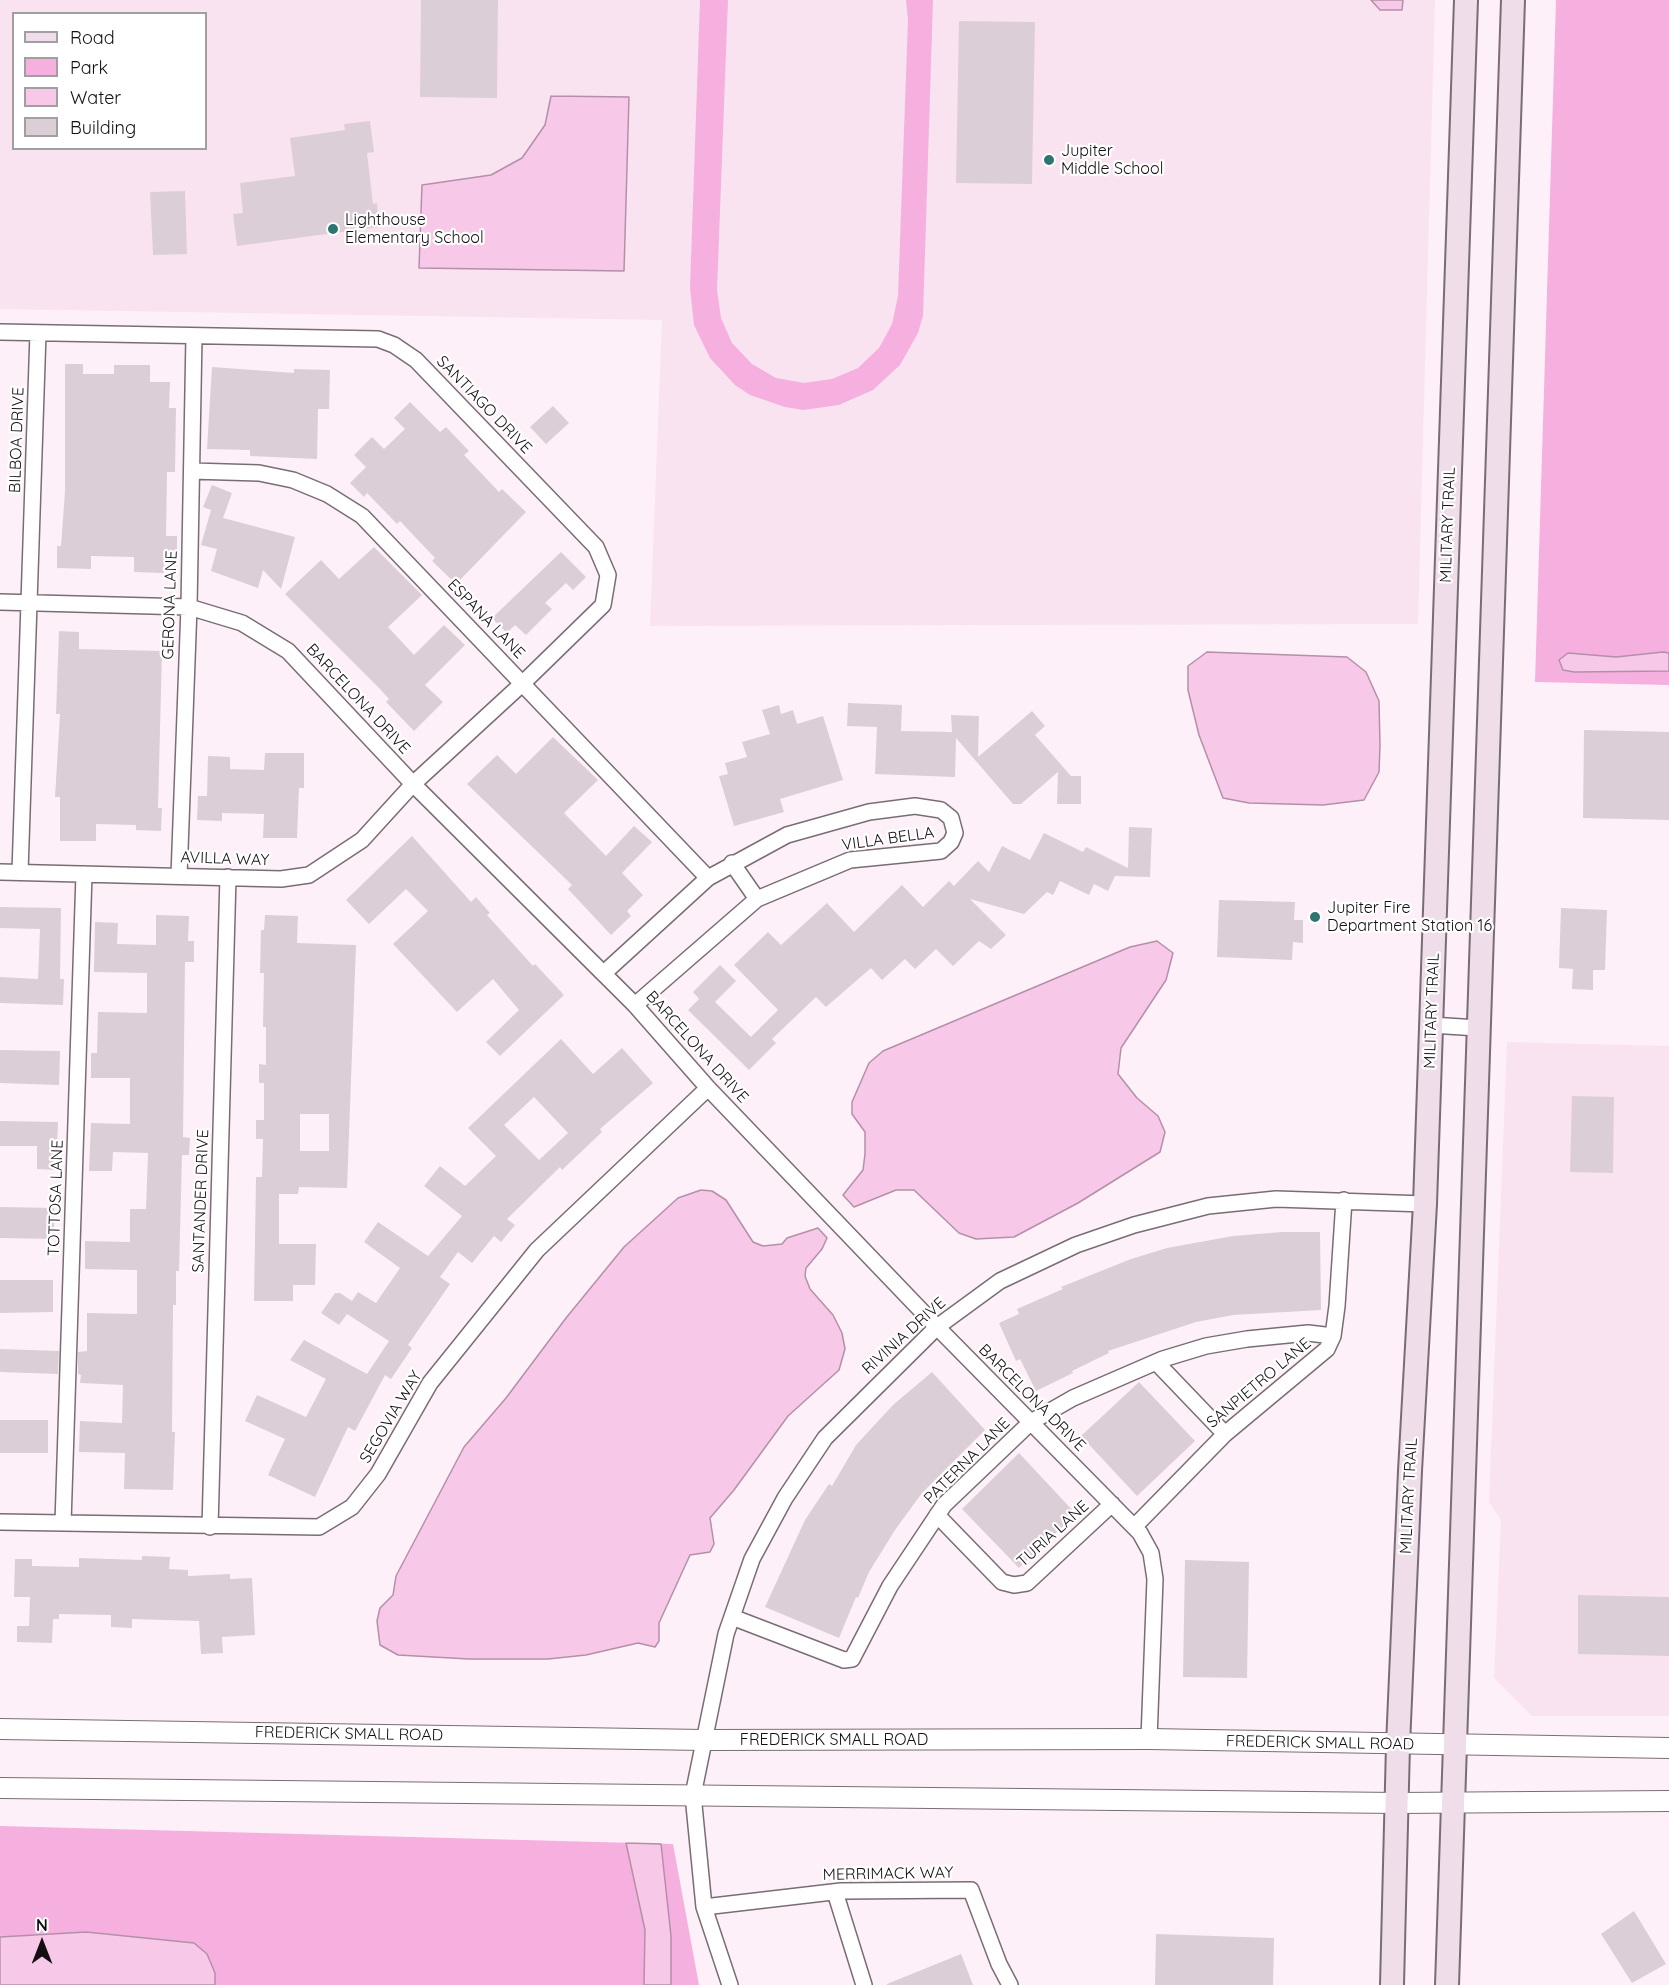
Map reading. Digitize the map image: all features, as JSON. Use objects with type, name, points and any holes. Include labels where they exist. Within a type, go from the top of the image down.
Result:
[{"type":"main road","name":"MILITARY TRAIL","points":[[1392,1985],[1398,1744],[1425,1204],[1466,0]]},
{"type":"main road","points":[[1447,1985],[1513,0]]},
{"type":"street","name":"SANTIAGO DRIVE","points":[[0,332],[378,339],[394,345],[417,360],[588,538],[596,547],[608,575],[603,605],[524,683],[413,784]]},
{"type":"street","name":"BILBOA DRIVE","points":[[20,872],[38,333]]},
{"type":"street","name":"GERONA LANE","points":[[179,876],[189,607],[194,336]]},
{"type":"street","name":"ESPANA LANE","points":[[192,471],[259,473],[293,480],[327,494],[362,516],[708,878]]},
{"type":"street","name":"BARCELONA DRIVE","points":[[0,602],[189,607],[242,623],[288,651],[413,784],[635,1005],[708,1088],[937,1327],[1134,1527],[1151,1553],[1155,1580],[1149,1739]]},
{"type":"street","name":"AVILLA WAY","points":[[0,872],[281,879],[309,875],[362,840],[413,784]]},
{"type":"street","name":"VILLA BELLA","points":[[604,973],[708,878],[787,835],[868,812],[930,807],[941,810],[954,825],[955,833],[951,842],[941,851],[850,860],[757,899],[635,1005]]},
{"type":"street","points":[[732,863],[757,899]]},
{"type":"street","name":"TOTTOSA LANE","points":[[63,1523],[84,874]]},
{"type":"street","name":"SANTANDER DRIVE","points":[[210,1527],[228,877]]},
{"type":"street","points":[[1431,1025],[1478,1028]]},
{"type":"street","name":"SEGOVIA WAY","points":[[0,1522],[320,1527],[352,1507],[378,1474],[429,1383],[537,1250],[708,1088]]},
{"type":"street","name":"RIVINIA DRIVE","points":[[730,1985],[704,1906],[693,1795],[726,1634],[752,1559],[785,1498],[825,1438],[937,1327],[1000,1281],[1076,1245],[1134,1225],[1208,1206],[1276,1199],[1425,1204]]},
{"type":"street","name":"SANPIETRO LANE","points":[[1134,1527],[1225,1434],[1327,1348],[1333,1336],[1344,1200]]},
{"type":"street","name":"PATERNA LANE","points":[[732,1617],[844,1660],[852,1659],[890,1586],[937,1515],[1031,1422],[1072,1398],[1156,1362],[1206,1346],[1308,1333],[1333,1336]]},
{"type":"street","points":[[1156,1362],[1225,1434]]},
{"type":"street","name":"TURIA LANE","points":[[937,1515],[1002,1582],[1014,1585],[1027,1582],[1112,1504]]},
{"type":"street","name":"FREDERICK SMALL ROAD","points":[[0,1729],[704,1740],[1149,1739],[1669,1748]]},
{"type":"street","points":[[0,1788],[1396,1803],[1669,1801]]},
{"type":"street","name":"MERRIMACK WAY","points":[[704,1906],[835,1892],[971,1890],[999,1964],[1010,1985]]},
{"type":"street","points":[[835,1892],[864,1985]]},
{"type":"shaded area","name":"Jupiter Middle School","points":[[0,0],[1435,0],[1418,624],[650,626],[662,320],[0,309]]},
{"type":"shaded area","points":[[1507,1042],[1669,1046],[1669,1716],[1532,1716],[1494,1678],[1501,1520],[1489,1502]]},
{"type":"green space","points":[[700,0],[728,0],[717,290],[721,318],[732,343],[752,364],[776,378],[804,383],[832,379],[858,368],[879,348],[892,324],[898,296],[908,20],[906,0],[933,0],[923,316],[918,333],[900,365],[873,390],[839,405],[803,410],[785,407],[750,395],[735,385],[710,358],[694,325],[690,288]]},
{"type":"green space","points":[[1556,0],[1669,0],[1669,685],[1535,682]]},
{"type":"green space","points":[[0,1826],[673,1844],[699,1985],[0,1985]]},
{"type":"water","points":[[1371,0],[1403,0],[1402,10],[1380,10]]},
{"type":"water","points":[[551,96],[629,97],[624,271],[419,268],[422,185],[491,175],[522,158],[545,125]]},
{"type":"water","points":[[1207,652],[1347,657],[1366,672],[1379,701],[1380,746],[1379,772],[1364,800],[1323,805],[1249,803],[1223,798],[1199,735],[1188,690],[1188,666]]},
{"type":"water","points":[[1568,653],[1616,657],[1669,653],[1669,671],[1574,672],[1563,670],[1559,660]]},
{"type":"water","points":[[1157,941],[1173,953],[1166,980],[1121,1048],[1118,1074],[1137,1098],[1158,1116],[1165,1132],[1160,1152],[1078,1203],[1014,1237],[976,1239],[959,1233],[914,1190],[896,1190],[854,1207],[843,1195],[863,1170],[865,1154],[865,1132],[852,1114],[852,1102],[869,1063],[883,1051],[1130,947]]},
{"type":"water","points":[[701,1190],[712,1191],[726,1200],[753,1242],[763,1246],[782,1244],[787,1238],[818,1228],[827,1238],[822,1249],[806,1268],[805,1276],[810,1289],[833,1315],[842,1333],[845,1349],[839,1370],[788,1416],[734,1490],[710,1518],[714,1544],[710,1552],[690,1555],[659,1623],[659,1641],[655,1647],[638,1643],[586,1655],[548,1659],[469,1659],[398,1655],[380,1645],[377,1621],[380,1608],[393,1595],[396,1576],[464,1447],[506,1398],[566,1318],[624,1247],[678,1198]]},
{"type":"water","points":[[626,1843],[661,1844],[671,1936],[671,1985],[644,1985],[645,1930]]},
{"type":"water","points":[[86,1932],[194,1943],[207,1954],[215,1973],[215,1985],[0,1985],[0,1937]]},
{"type":"building","points":[[421,0],[498,0],[497,98],[420,97]]},
{"type":"building","points":[[959,21],[1035,22],[1032,184],[956,183]]},
{"type":"building","points":[[370,121],[374,152],[367,153],[373,204],[377,203],[379,227],[237,246],[233,214],[243,213],[240,183],[295,176],[290,138],[345,130],[344,124]]},
{"type":"building","points":[[185,191],[187,254],[153,255],[150,192]]},
{"type":"building","points":[[65,364],[83,364],[83,374],[114,374],[114,365],[150,365],[150,382],[170,382],[169,408],[176,408],[175,472],[167,472],[166,536],[177,536],[177,560],[164,560],[164,573],[134,572],[134,557],[91,556],[91,569],[57,568],[57,546],[61,546],[65,491]]},
{"type":"building","points":[[212,367],[294,373],[294,369],[330,370],[329,409],[318,409],[317,459],[250,456],[250,450],[207,449]]},
{"type":"building","points":[[410,402],[440,432],[446,427],[469,451],[464,455],[499,492],[502,489],[526,512],[456,584],[432,561],[435,558],[400,521],[397,524],[367,493],[364,497],[350,483],[366,467],[354,455],[372,437],[384,449],[405,429],[394,418]]},
{"type":"building","points":[[553,406],[569,423],[546,444],[530,427]]},
{"type":"building","points":[[212,485],[232,493],[223,518],[295,537],[281,589],[263,570],[258,588],[211,571],[217,549],[201,545],[211,510],[203,507]]},
{"type":"building","points":[[374,547],[422,595],[388,627],[414,655],[444,625],[465,645],[425,685],[443,702],[414,731],[386,702],[389,699],[380,689],[285,594],[321,560],[339,579]]},
{"type":"building","points":[[561,552],[586,577],[573,590],[566,583],[545,603],[552,609],[526,635],[515,625],[507,633],[492,618]]},
{"type":"building","points":[[59,631],[79,632],[79,649],[162,651],[158,808],[162,808],[161,831],[136,830],[136,825],[96,824],[96,841],[60,841],[60,797],[55,797],[60,714],[56,714]]},
{"type":"building","points":[[848,703],[902,705],[901,731],[952,732],[951,715],[979,716],[978,757],[1032,711],[1045,726],[1035,735],[1071,776],[1081,776],[1081,804],[1057,804],[1058,772],[1021,804],[1013,804],[956,738],[955,777],[875,774],[877,727],[847,726]]},
{"type":"building","points":[[779,705],[781,714],[793,710],[797,724],[823,716],[843,780],[780,799],[784,812],[734,826],[719,776],[728,774],[725,763],[747,757],[742,742],[770,734],[762,710]]},
{"type":"building","points":[[1584,730],[1669,732],[1669,820],[1583,818]]},
{"type":"building","points":[[553,737],[598,780],[564,813],[606,856],[634,826],[652,842],[622,873],[643,895],[627,911],[631,916],[611,935],[568,889],[572,885],[467,784],[497,755],[516,774]]},
{"type":"building","points":[[265,753],[304,753],[304,788],[299,788],[297,838],[263,838],[264,814],[222,813],[222,821],[197,820],[198,796],[207,796],[208,756],[230,757],[230,769],[264,770]]},
{"type":"building","points":[[1129,827],[1152,828],[1150,877],[1115,876],[1108,891],[1094,884],[1089,895],[1060,881],[1053,895],[1047,892],[1024,914],[970,899],[1006,935],[991,949],[979,941],[953,966],[936,949],[915,969],[905,959],[882,980],[871,968],[826,1007],[816,997],[772,1039],[776,1043],[749,1070],[688,1010],[699,999],[693,992],[720,965],[736,981],[715,1002],[751,1037],[778,1010],[734,965],[768,932],[781,945],[827,903],[854,932],[902,885],[923,907],[949,881],[954,886],[978,861],[989,872],[1002,846],[1030,860],[1044,833],[1083,852],[1086,847],[1128,868]]},
{"type":"building","points":[[412,836],[471,902],[476,897],[490,913],[487,915],[533,966],[535,964],[564,995],[500,1056],[486,1042],[519,1010],[493,979],[457,1012],[393,944],[428,911],[406,889],[369,924],[346,900]]},
{"type":"building","points":[[1219,900],[1295,902],[1294,920],[1303,920],[1303,943],[1293,942],[1292,960],[1217,957]]},
{"type":"building","points":[[0,907],[61,908],[60,979],[64,979],[63,1005],[0,1003],[0,977],[38,979],[40,929],[0,928]]},
{"type":"building","points":[[1561,908],[1607,910],[1605,970],[1593,970],[1593,990],[1572,989],[1573,969],[1559,968]]},
{"type":"building","points":[[156,915],[189,916],[188,941],[194,941],[194,962],[185,962],[183,1137],[190,1138],[189,1155],[182,1155],[179,1271],[176,1271],[176,1305],[173,1305],[172,1432],[175,1432],[173,1490],[124,1489],[125,1453],[79,1452],[80,1421],[122,1423],[123,1385],[80,1383],[78,1352],[87,1351],[87,1313],[137,1314],[137,1270],[85,1269],[85,1241],[130,1242],[130,1209],[146,1209],[148,1153],[113,1152],[112,1171],[89,1171],[91,1123],[130,1124],[130,1078],[91,1078],[91,1053],[97,1053],[98,1012],[147,1013],[147,973],[94,972],[95,922],[118,923],[117,944],[156,945]]},
{"type":"building","points":[[265,915],[298,916],[297,943],[356,945],[347,1188],[299,1187],[298,1194],[279,1194],[279,1244],[316,1244],[315,1285],[293,1285],[293,1301],[254,1301],[256,1177],[262,1177],[263,1139],[256,1139],[256,1120],[264,1120],[264,1083],[259,1083],[259,1064],[266,1065],[266,1027],[263,1027],[264,973],[260,973],[261,930],[264,930]],"holes":[[[300,1114],[329,1114],[329,1151],[300,1151]]]},
{"type":"building","points":[[561,1039],[593,1074],[622,1048],[653,1083],[600,1129],[602,1132],[562,1170],[560,1167],[507,1219],[515,1225],[501,1242],[494,1236],[472,1263],[458,1252],[440,1277],[450,1284],[408,1345],[412,1348],[391,1379],[385,1375],[355,1431],[348,1427],[315,1497],[268,1475],[285,1439],[245,1421],[257,1395],[306,1417],[326,1379],[290,1360],[304,1340],[367,1374],[389,1341],[347,1314],[339,1325],[321,1313],[335,1293],[340,1293],[352,1301],[358,1292],[376,1303],[400,1268],[364,1242],[378,1222],[428,1256],[462,1216],[424,1186],[440,1166],[465,1186],[496,1156],[468,1128]],"holes":[[[534,1097],[568,1133],[539,1160],[504,1125]]]},
{"type":"building","points":[[0,1050],[60,1051],[59,1085],[0,1083]]},
{"type":"building","points":[[1572,1096],[1614,1097],[1613,1173],[1570,1172]]},
{"type":"building","points":[[0,1121],[58,1122],[56,1170],[37,1169],[37,1146],[0,1146]]},
{"type":"building","points":[[0,1207],[54,1208],[54,1239],[0,1238]]},
{"type":"building","points":[[1320,1232],[1321,1310],[1233,1315],[1196,1322],[1108,1351],[1109,1353],[1072,1371],[1073,1373],[1036,1391],[1020,1359],[1016,1361],[999,1323],[1019,1314],[1017,1309],[1063,1289],[1061,1287],[1131,1259],[1167,1248],[1233,1236]]},
{"type":"building","points":[[0,1280],[53,1280],[53,1312],[0,1313]]},
{"type":"building","points":[[0,1349],[59,1351],[58,1374],[0,1372]]},
{"type":"building","points":[[932,1372],[985,1430],[922,1493],[895,1530],[869,1572],[858,1598],[856,1597],[839,1638],[765,1607],[805,1520],[829,1484],[832,1486],[856,1445],[893,1405]]},
{"type":"building","points":[[1139,1382],[1195,1441],[1137,1496],[1081,1436]]},
{"type":"building","points":[[0,1420],[48,1420],[48,1453],[0,1453]]},
{"type":"building","points":[[1019,1453],[1076,1514],[1019,1568],[962,1509]]},
{"type":"building","points":[[142,1556],[170,1557],[169,1569],[188,1570],[188,1576],[230,1574],[230,1579],[252,1578],[255,1635],[222,1637],[223,1653],[201,1654],[199,1621],[132,1619],[132,1628],[111,1627],[111,1615],[59,1614],[59,1619],[53,1619],[52,1643],[17,1642],[17,1626],[29,1626],[30,1597],[14,1597],[15,1559],[32,1559],[32,1566],[79,1567],[79,1558],[142,1560]]},
{"type":"building","points":[[1185,1560],[1249,1562],[1247,1678],[1183,1677]]},
{"type":"building","points":[[1578,1595],[1669,1597],[1669,1656],[1578,1654]]},
{"type":"building","points":[[1634,1911],[1666,1964],[1632,1983],[1601,1934]]},
{"type":"building","points":[[1156,1934],[1274,1938],[1273,1985],[1155,1985]]},
{"type":"building","points":[[961,1954],[973,1985],[887,1985],[887,1984]]},
{"type":"place","name":"Jupiter Middle School","points":[[1049,160]]},
{"type":"place","name":"Lighthouse Elementary School","points":[[333,229]]},
{"type":"place","name":"Jupiter Fire Department Station 16","points":[[1315,917]]}]
